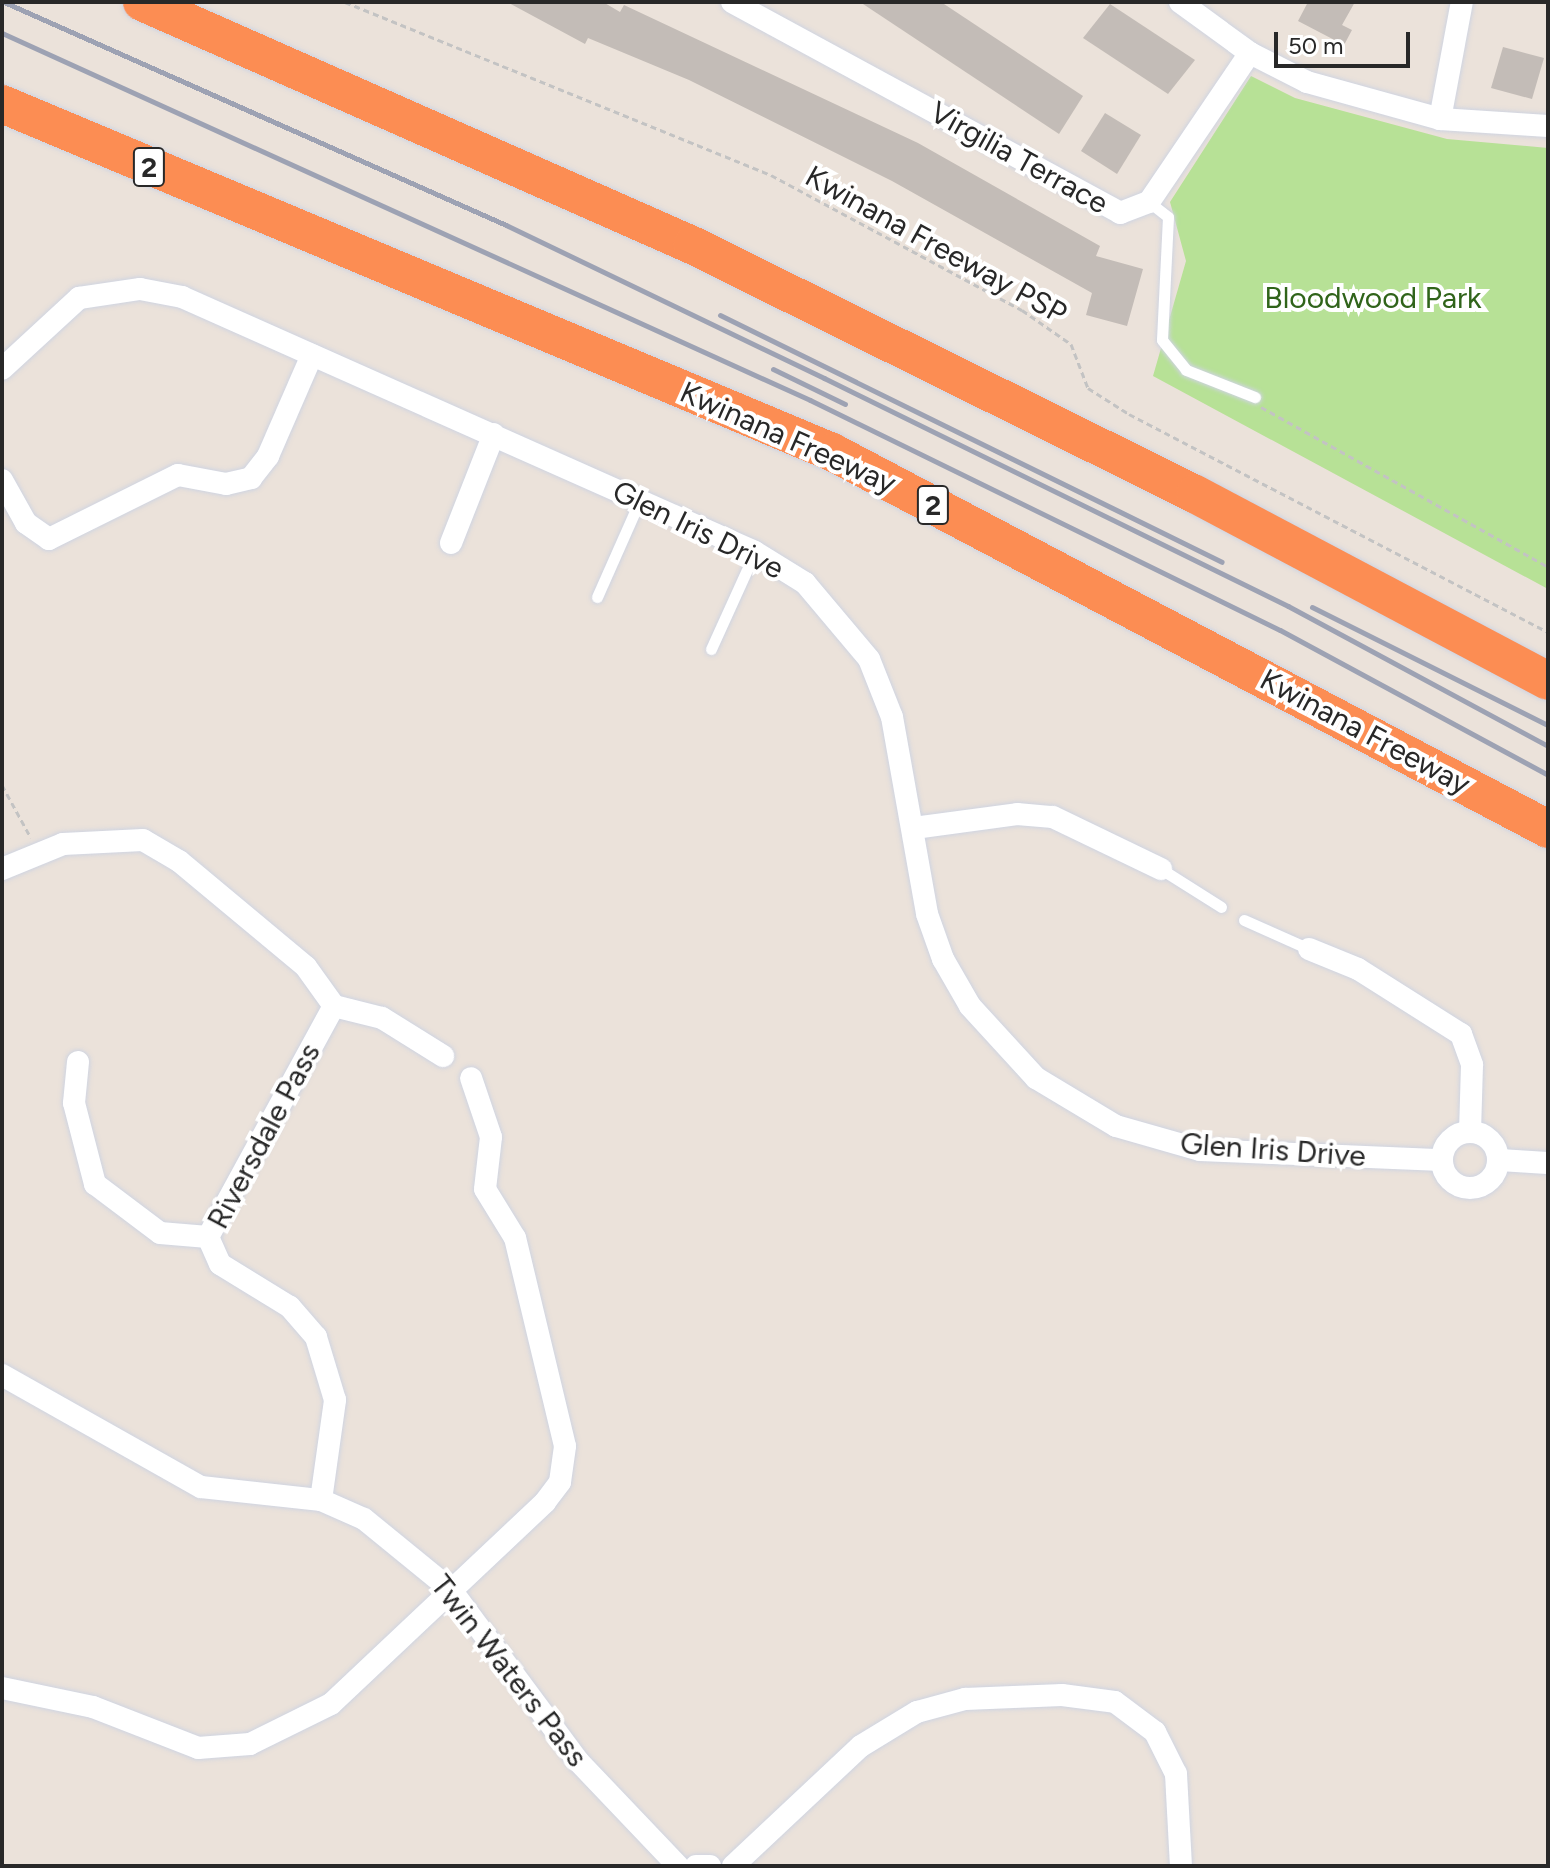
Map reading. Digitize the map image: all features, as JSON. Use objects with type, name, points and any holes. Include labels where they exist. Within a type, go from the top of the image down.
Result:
[{"type":"highway","points":[[142,2],[692,245],[1195,494],[1548,681]]},
{"type":"highway","name":"Kwinana Freeway","points":[[2,104],[296,230],[832,452],[1548,829]]},
{"type":"highway","points":[[2,115],[296,230]]},
{"type":"street","name":"Virgilia Terrace","points":[[732,2],[1102,207],[1120,213],[1149,202],[1250,53]]},
{"type":"street","points":[[1180,2],[1250,53],[1307,82],[1440,119],[1548,126]]},
{"type":"street","points":[[1440,119],[1462,2]]},
{"type":"street","name":"Glen Iris Drive","points":[[4,370],[54,313],[79,298],[140,289],[182,297],[755,552],[805,583],[869,659],[892,717],[927,914],[956,984],[1000,1042],[1075,1105],[1200,1150],[1442,1160]]},
{"type":"street","points":[[2,480],[26,523],[49,539],[178,475],[226,484],[251,478],[268,456],[312,355]]},
{"type":"street","points":[[451,543],[494,434]]},
{"type":"street","points":[[914,828],[1034,814],[1070,823],[1161,869]]},
{"type":"street","points":[[2,869],[38,851],[118,838],[162,849],[306,967],[334,1006],[382,1018],[443,1056]]},
{"type":"street","points":[[1309,949],[1358,969],[1461,1034],[1472,1065],[1470,1131]]},
{"type":"street","name":"Riversdale Pass","points":[[321,1500],[335,1400],[316,1337],[290,1307],[220,1264],[208,1237],[334,1006]]},
{"type":"street","points":[[78,1062],[74,1103],[95,1184],[160,1233],[208,1237]]},
{"type":"street","points":[[2,1688],[93,1707],[198,1748],[250,1744],[331,1704],[545,1502],[565,1466],[515,1238],[485,1189],[491,1137],[471,1078]]},
{"type":"street","points":[[1470,1131],[1490,1140],[1499,1160],[1490,1180],[1470,1188],[1450,1180],[1442,1160],[1450,1140],[1470,1131]]},
{"type":"street","points":[[1499,1160],[1548,1163]]},
{"type":"street","name":"Twin Waters Pass","points":[[2,1375],[201,1487],[321,1500],[364,1519],[451,1590],[564,1743],[678,1866]]},
{"type":"street","points":[[733,1866],[861,1746],[917,1712],[965,1699],[1062,1695],[1115,1702],[1155,1732],[1176,1774],[1181,1866]]},
{"type":"street","points":[[696,1866],[710,1866]]},
{"type":"lane","points":[[1149,202],[1168,217],[1162,340],[1186,370],[1255,397]]},
{"type":"lane","points":[[597,597],[640,500]]},
{"type":"lane","points":[[711,649],[755,552]]},
{"type":"lane","points":[[1161,869],[1221,907]]},
{"type":"lane","points":[[1244,920],[1309,949]]},
{"type":"path","name":"Kwinana Freeway PSP","points":[[345,2],[771,175],[1022,310],[1071,344],[1088,388],[1129,414],[1548,632]]},
{"type":"path","points":[[1255,397],[1265,414],[1548,567]]},
{"type":"path","points":[[2,785],[38,851]]},
{"type":"green space","name":"Bloodwood Park","points":[[1251,76],[1295,98],[1447,139],[1548,148],[1548,589],[1153,376],[1186,261],[1170,202]]},
{"type":"building","points":[[507,2],[603,2],[620,12],[624,5],[918,143],[1100,246],[1096,256],[1143,269],[1127,326],[1086,315],[1092,293],[892,181],[689,80],[588,38],[585,44]]},
{"type":"building","points":[[860,2],[941,2],[1083,96],[1059,134]]},
{"type":"building","points":[[1308,2],[1355,2],[1342,25],[1352,30],[1344,45],[1298,21]]},
{"type":"building","points":[[1110,4],[1195,60],[1168,94],[1083,38]]},
{"type":"building","points":[[1503,47],[1544,58],[1532,99],[1491,88]]},
{"type":"building","points":[[1105,113],[1141,135],[1117,174],[1081,151]]},
{"type":"railway","points":[[4,2],[506,225],[824,378],[1288,606],[1548,746]]},
{"type":"railway","points":[[2,33],[810,400],[1280,630],[1548,775]]},
{"type":"railway","points":[[720,315],[1222,562]]},
{"type":"railway","points":[[773,369],[845,404]]},
{"type":"railway","points":[[1312,607],[1548,725]]}]
